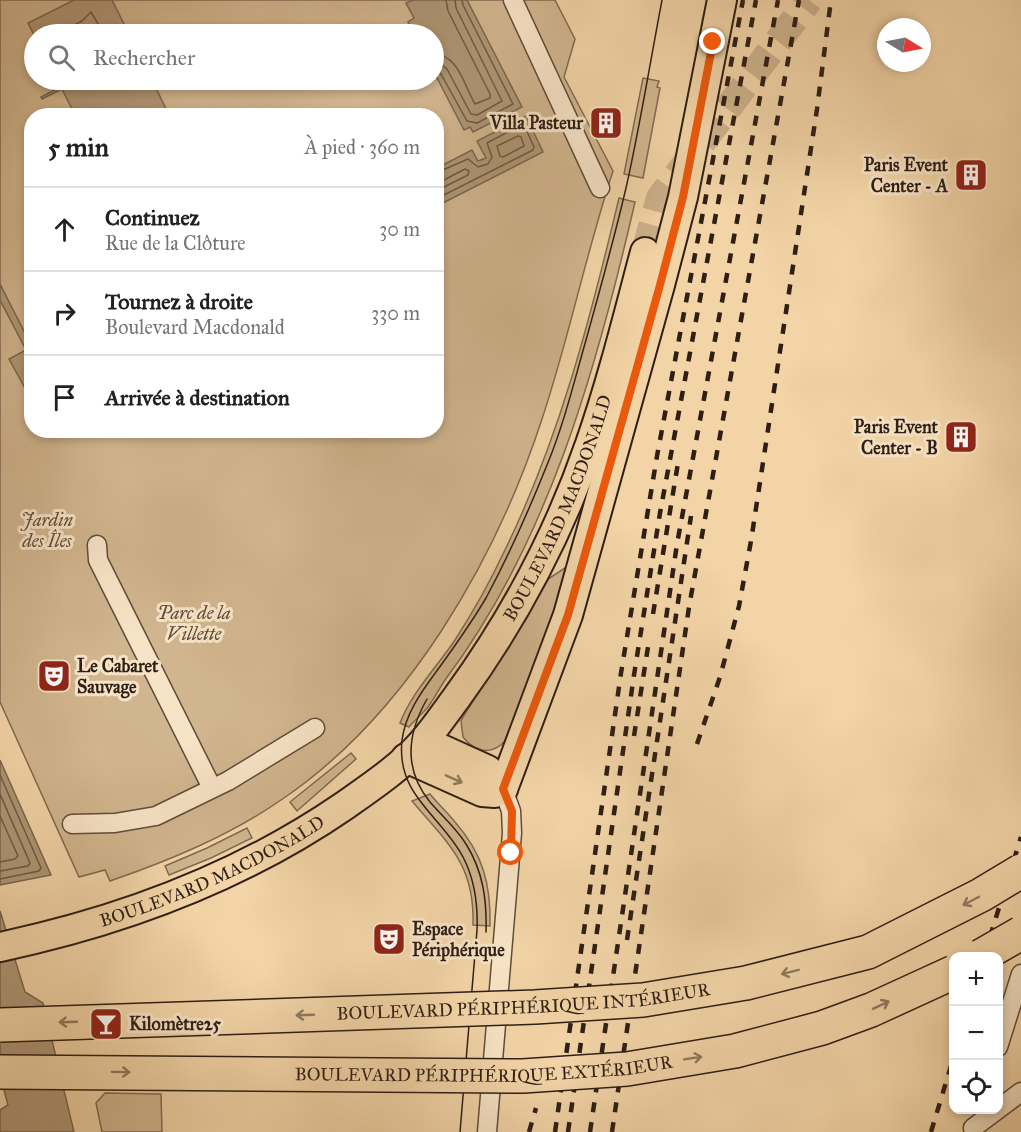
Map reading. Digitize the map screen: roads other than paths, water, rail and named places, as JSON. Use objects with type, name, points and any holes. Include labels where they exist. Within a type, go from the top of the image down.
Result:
[{"type":"highway","name":"BOULEVARD PÉRIPHÉRIQUE INTÉRIEUR","points":[[0,1025],[524,1008],[643,1000],[746,983],[868,952],[981,895],[1021,871]]},
{"type":"highway","points":[[989,952],[1021,933]]},
{"type":"highway","name":"BOULEVARD PÉRIPHÉRIQUE EXTÉRIEUR","points":[[0,1072],[523,1076],[627,1069],[735,1052],[822,1028],[871,1010],[949,974]]},
{"type":"main road","name":"BOULEVARD MACDONALD","points":[[503,789],[568,615],[660,285],[674,196],[722,0]]},
{"type":"main road","name":"BOULEVARD MACDONALD","points":[[11,944],[114,918],[218,878],[289,842],[372,787],[415,750],[496,641],[518,604],[557,524],[590,444],[645,252]]},
{"type":"main road","points":[[415,750],[488,770],[503,789]]},
{"type":"street","points":[[513,0],[600,188]]},
{"type":"street","points":[[97,545],[98,560],[212,788]]},
{"type":"street","points":[[72,824],[123,822],[156,816],[228,781],[315,728]]},
{"type":"street","points":[[487,1132],[512,833],[512,811],[503,789]]},
{"type":"street","points":[[1003,1034],[1021,974]]},
{"type":"street","points":[[972,1130],[1021,1092]]},
{"type":"street","points":[[972,1130],[978,1114]]},
{"type":"water","points":[[74,0],[112,0],[124,24],[28,24]]},
{"type":"water","points":[[413,0],[467,0],[522,107],[473,132],[470,127],[464,130],[443,90],[444,24],[409,24],[408,22],[414,18],[406,3]]},
{"type":"water","points":[[54,90],[60,90],[42,99],[41,97]]},
{"type":"water","points":[[62,90],[157,90],[166,108],[72,108]]},
{"type":"water","points":[[526,116],[543,152],[444,202],[444,164],[472,150],[478,161],[486,158],[477,141]]},
{"type":"water","points":[[0,284],[24,331],[24,346],[0,300]]},
{"type":"water","points":[[24,351],[24,386],[9,359]]},
{"type":"water","points":[[0,760],[51,875],[0,885]]},
{"type":"water","points":[[0,911],[25,992],[43,1003],[74,1132],[0,1132],[0,1110],[8,1105],[0,1075]]},
{"type":"tunnel","points":[[645,252],[660,198],[809,0]]},
{"type":"tram line","points":[[460,1132],[477,930],[475,893],[463,857],[454,842],[413,791],[402,759],[402,740],[408,718],[418,698],[486,598],[526,516],[559,434],[626,188],[662,0]]},
{"type":"tram line","points":[[427,699],[420,712],[412,738],[411,751],[415,777],[421,790],[462,838],[472,854],[485,897],[486,932]]},
{"type":"railway","points":[[555,1132],[621,673],[657,456],[743,0]]},
{"type":"railway","points":[[568,1132],[634,675],[660,513],[756,0]]},
{"type":"railway","points":[[590,1132],[677,544],[778,0]]},
{"type":"railway","points":[[612,1132],[689,607],[799,0]]},
{"type":"railway","points":[[697,744],[720,677],[739,606],[751,541],[817,109],[831,0]]},
{"type":"railway","points":[[653,614],[678,463]]},
{"type":"railway","points":[[627,940],[691,516]]},
{"type":"railway","points":[[634,736],[648,647]]},
{"type":"railway","points":[[985,952],[1021,837]]},
{"type":"railway","points":[[931,1132],[953,1060]]},
{"type":"railway","points":[[529,1132],[536,1108]]},
{"type":"place","name":"Villa Pasteur","points":[[606,123]]},
{"type":"place","name":"Paris Event Center - A","points":[[971,175]]},
{"type":"place","name":"Paris Event Center - B","points":[[961,437]]},
{"type":"place","name":"Le Cabaret Sauvage","points":[[54,676]]},
{"type":"place","name":"Espace Périphérique","points":[[389,939]]},
{"type":"place","name":"Kilomètre25","points":[[106,1024]]},
{"type":"park label","name":"Jardin des Îles","points":[[47,530]]},
{"type":"park label","name":"Parc de la Villette","points":[[194,623]]}]
